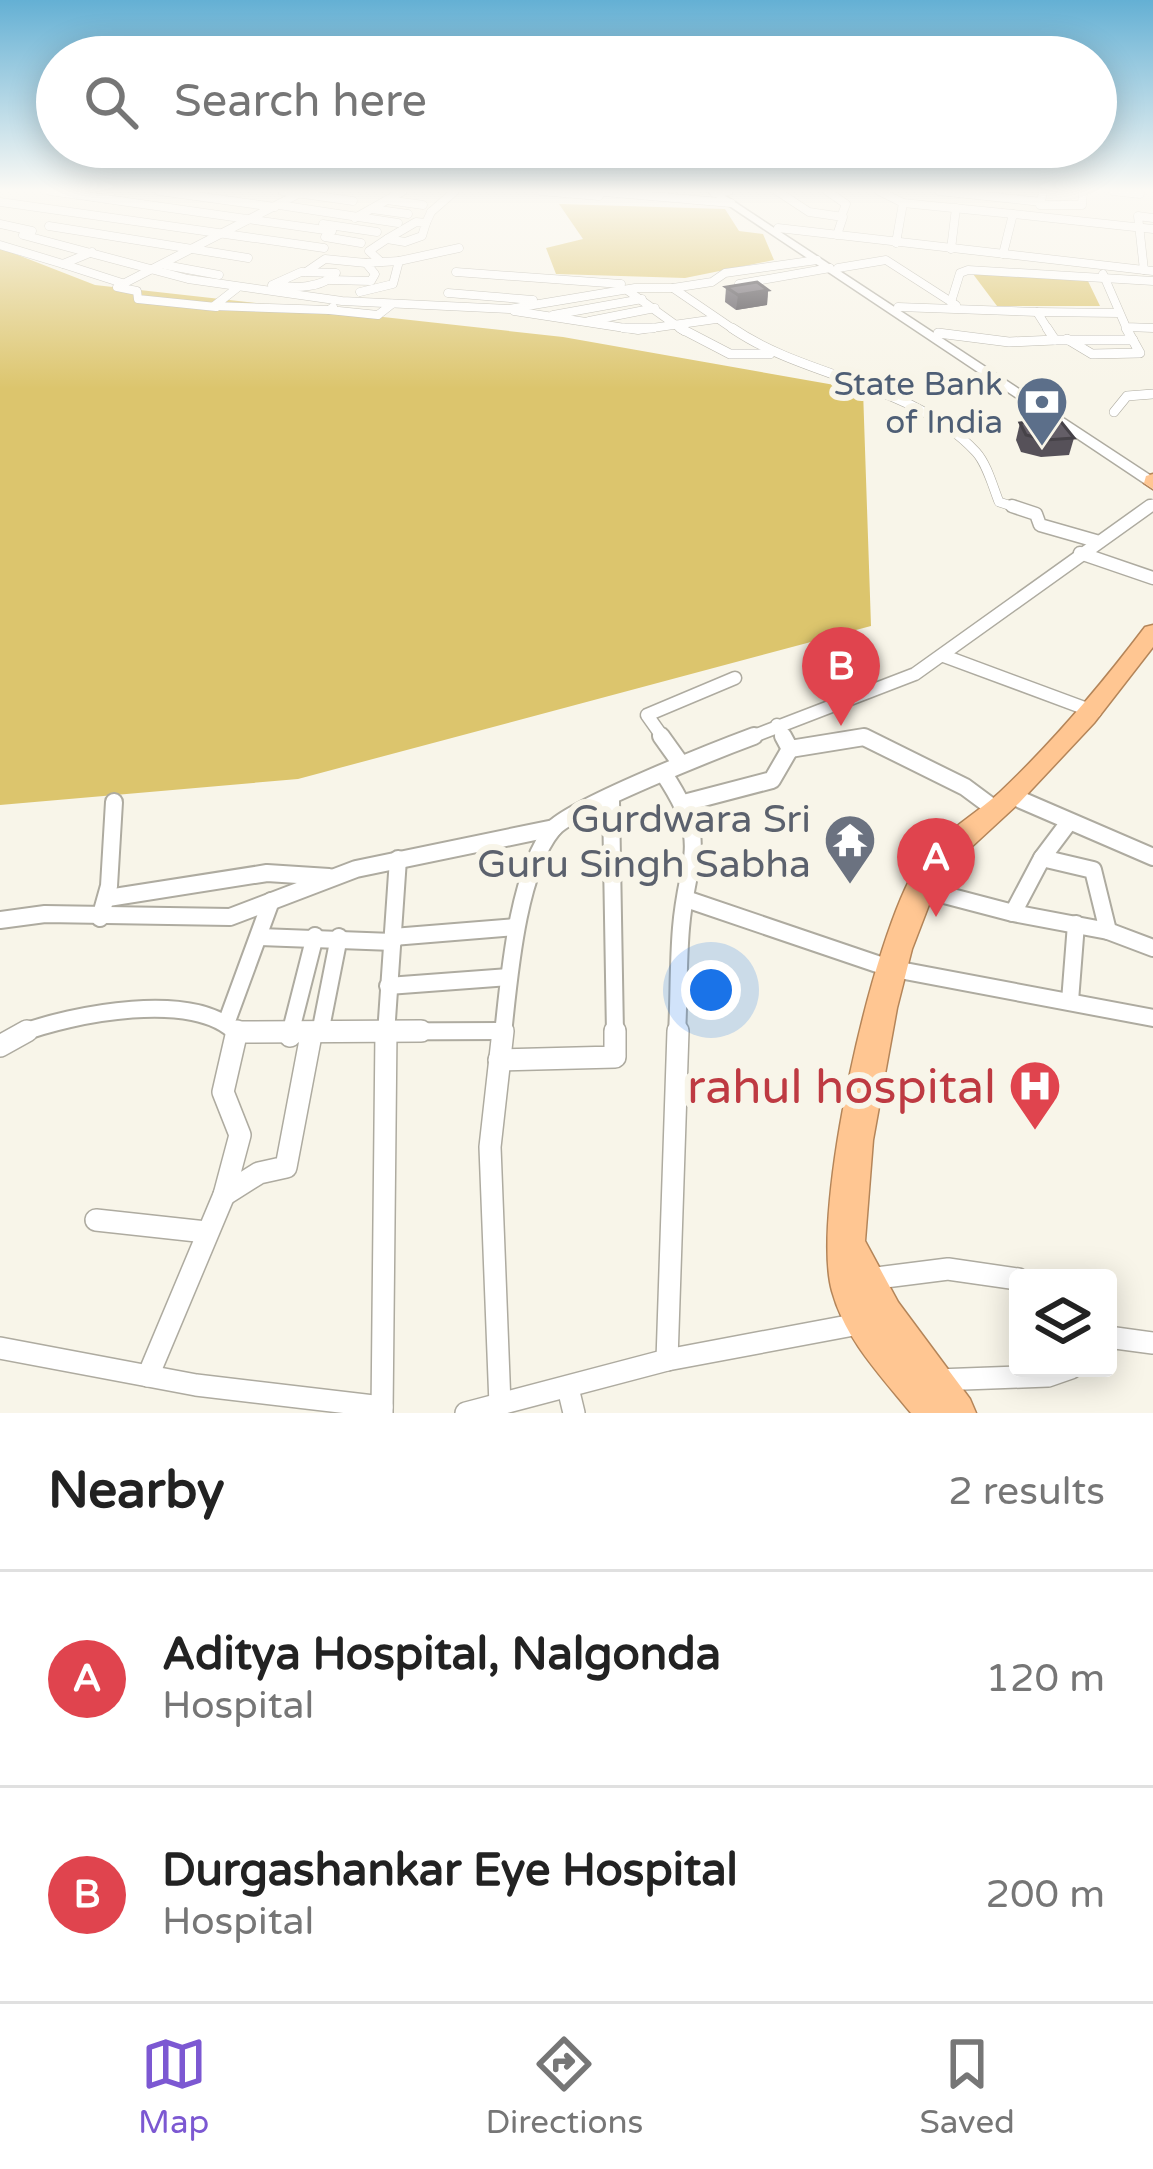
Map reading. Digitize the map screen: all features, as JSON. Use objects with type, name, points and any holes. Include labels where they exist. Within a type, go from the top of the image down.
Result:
[{"type":"highway","points":[[956,1413],[934,1396],[861,1305],[854,1231],[896,969],[917,888],[946,853],[1008,805],[1095,712],[1153,632]]},
{"type":"highway","points":[[896,969],[929,891],[967,846],[1104,712],[1153,650]]},
{"type":"main road","points":[[817,257],[1153,482]]},
{"type":"main road","points":[[820,257],[1153,470]]},
{"type":"street","points":[[41,257],[122,284]]},
{"type":"street","points":[[63,264],[80,257]]},
{"type":"street","points":[[108,257],[237,288],[392,304],[509,309],[650,286]]},
{"type":"street","points":[[174,257],[118,287],[137,291],[138,299],[216,307],[378,315],[392,304]]},
{"type":"street","points":[[241,257],[248,258]]},
{"type":"street","points":[[318,257],[336,273],[308,286],[342,292],[387,287],[398,280],[399,261]]},
{"type":"street","points":[[375,257],[381,262]]},
{"type":"street","points":[[366,262],[374,274],[371,281],[295,280],[322,261],[336,258],[381,262],[422,257]]},
{"type":"street","points":[[1029,257],[1149,270]]},
{"type":"street","points":[[322,261],[351,258]]},
{"type":"street","points":[[608,292],[455,276],[674,288],[886,260],[956,305]]},
{"type":"street","points":[[160,264],[219,275]]},
{"type":"street","points":[[739,284],[829,265]]},
{"type":"street","points":[[1036,312],[1061,339],[1079,350],[1101,355],[1141,353],[1100,265]]},
{"type":"street","points":[[956,305],[960,273],[968,269],[1153,281]]},
{"type":"street","points":[[216,307],[237,288]]},
{"type":"street","points":[[674,288],[770,354],[902,398],[979,454],[999,502],[1036,514],[1040,525],[1096,541]]},
{"type":"street","points":[[627,290],[730,354],[770,354]]},
{"type":"street","points":[[448,292],[556,302]]},
{"type":"street","points":[[540,317],[642,299]]},
{"type":"street","points":[[329,310],[342,301]]},
{"type":"street","points":[[898,307],[1119,313]]},
{"type":"street","points":[[578,323],[656,308]]},
{"type":"street","points":[[509,309],[638,330],[716,319]]},
{"type":"street","points":[[1126,327],[1153,328]]},
{"type":"street","points":[[938,333],[1009,342],[1061,339]]},
{"type":"street","points":[[1114,412],[1127,395],[1153,394]]},
{"type":"street","points":[[0,920],[45,914],[230,917],[330,877],[554,828],[672,769],[777,725],[882,689],[944,656],[1096,541],[1153,504]]},
{"type":"street","points":[[1080,553],[1153,578]]},
{"type":"street","points":[[944,656],[1095,712]]},
{"type":"street","points":[[667,1360],[686,899],[698,858],[672,769],[646,715],[735,678]]},
{"type":"street","points":[[777,725],[790,749]]},
{"type":"street","points":[[790,749],[864,737],[906,763],[1153,857]]},
{"type":"street","points":[[684,803],[772,780],[790,749]]},
{"type":"street","points":[[499,1060],[615,1057],[611,801]]},
{"type":"street","points":[[100,918],[115,871],[105,833],[114,802]]},
{"type":"street","points":[[1013,914],[1042,858],[1070,822]]},
{"type":"street","points":[[500,1405],[490,1147],[516,928],[522,900],[554,828]]},
{"type":"street","points":[[1042,858],[1093,870],[1108,931]]},
{"type":"street","points":[[0,1348],[148,1376],[382,1410],[386,1035],[398,859]]},
{"type":"street","points":[[108,898],[267,873],[330,877]]},
{"type":"street","points":[[929,891],[1013,914],[1108,931],[1153,948]]},
{"type":"street","points":[[686,899],[896,969],[1153,1018]]},
{"type":"street","points":[[148,1376],[224,1196],[240,1135],[223,1092],[232,1027],[271,901]]},
{"type":"street","points":[[1070,1001],[1076,924]]},
{"type":"street","points":[[260,938],[393,940],[516,928]]},
{"type":"street","points":[[224,1196],[260,1173],[286,1167],[307,1034],[315,936]]},
{"type":"street","points":[[307,1034],[339,937]]},
{"type":"street","points":[[388,986],[509,977]]},
{"type":"street","points":[[0,1046],[38,1024],[156,1010],[232,1027],[307,1034],[502,1031]]},
{"type":"street","points":[[96,1220],[206,1232]]},
{"type":"street","points":[[466,1413],[861,1305],[949,1269],[1009,1278]]},
{"type":"street","points":[[1117,1338],[1153,1343]]},
{"type":"street","points":[[934,1396],[1042,1377]]},
{"type":"street","points":[[568,1388],[574,1413]]},
{"type":"shaded area","points":[[0,257],[23,257],[95,285],[563,337],[863,390],[871,626],[298,779],[0,805]]},
{"type":"shaded area","points":[[549,257],[774,260],[685,278],[556,274]]},
{"type":"shaded area","points":[[973,274],[1087,279],[1100,306],[997,306]]},
{"type":"building","points":[[757,282],[768,290],[738,295],[726,287]]},
{"type":"building","points":[[1058,418],[1074,438],[1046,440],[1026,435],[1020,423]]},
{"type":"place","name":"State Bank of India","points":[[1042,448]]},
{"type":"place","name":"Durgashankar Eye Hospital","points":[[841,726]]},
{"type":"place","name":"Gurdwara Sri Guru Singh Sabha","points":[[850,886]]},
{"type":"place","name":"Aditya Hospital, Nalgonda","points":[[936,917]]},
{"type":"place","name":"rahul hospital","points":[[1035,1132]]}]
